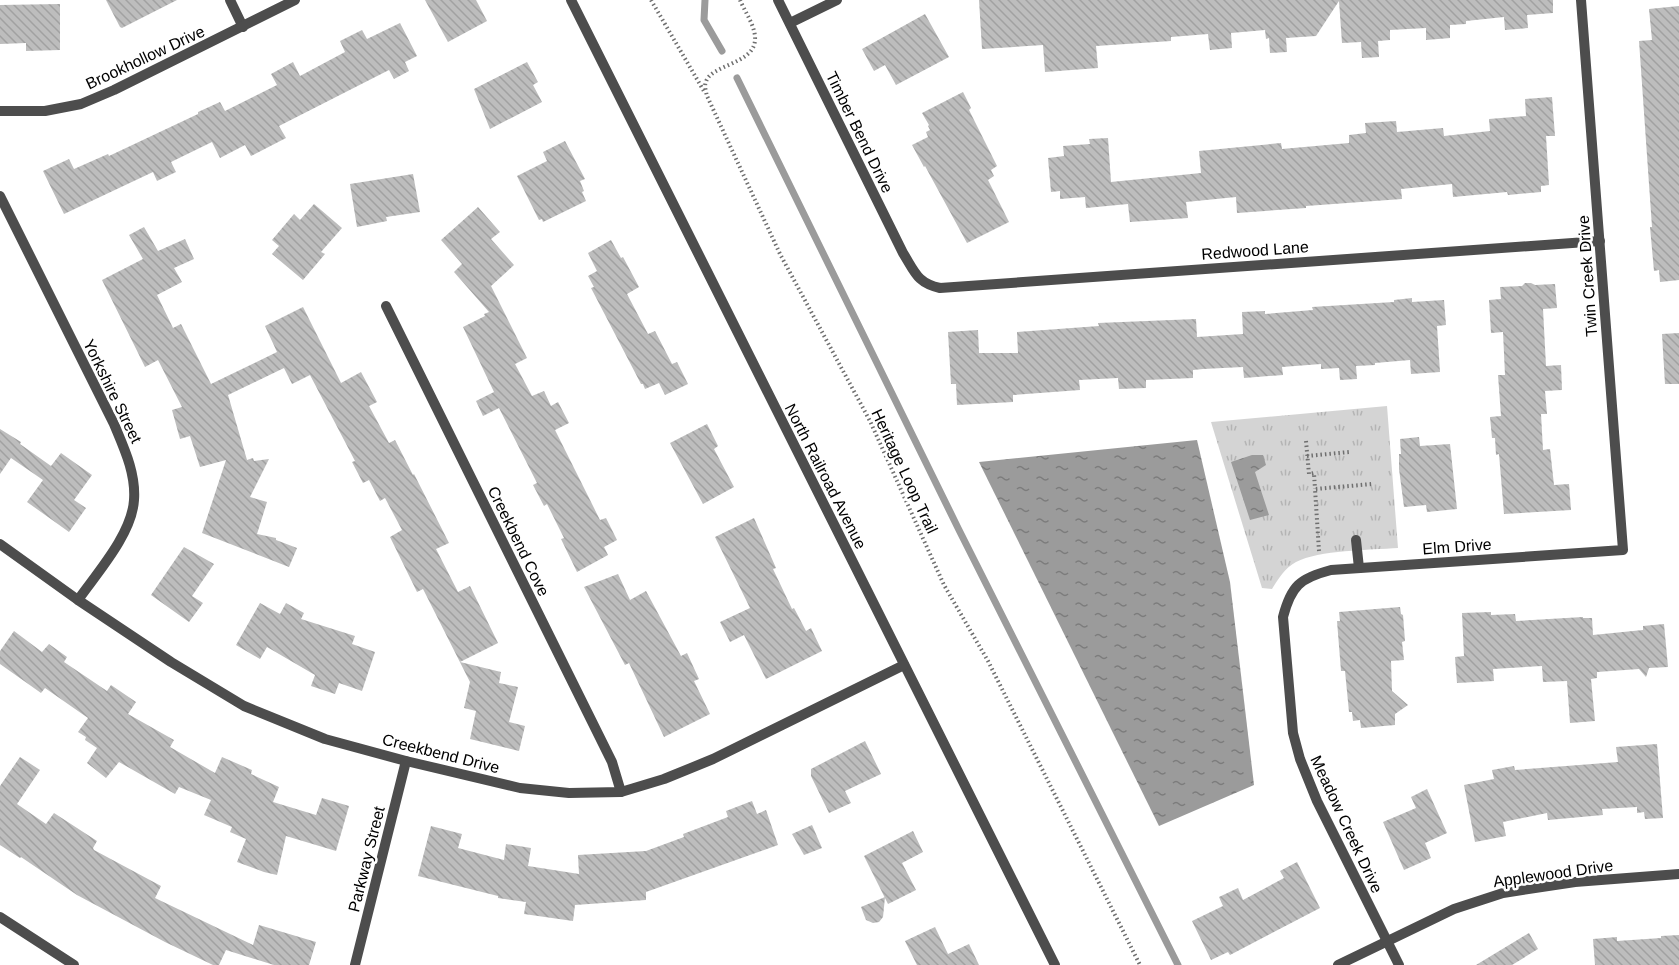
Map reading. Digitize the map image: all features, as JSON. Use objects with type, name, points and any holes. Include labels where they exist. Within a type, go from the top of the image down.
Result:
[{"type":"street","points":[[230,0],[243,27]]},
{"type":"street","name":"Brookhollow Drive","points":[[0,111],[45,111],[81,104],[114,90],[295,0]]},
{"type":"street","name":"North Railroad Avenue","points":[[571,0],[1055,965]]},
{"type":"street","name":"Timber Bend Drive","points":[[778,0],[903,254],[917,276]]},
{"type":"street","points":[[790,24],[837,0]]},
{"type":"street","name":"Twin Creek Drive","points":[[1581,0],[1623,550]]},
{"type":"street","name":"Yorkshire Street","points":[[0,196],[114,424],[128,456],[132,476],[134,499],[130,518],[114,550],[78,600]]},
{"type":"street","name":"Redwood Lane","points":[[917,276],[926,285],[940,288],[1600,242]]},
{"type":"street","name":"Creekbend Cove","points":[[386,306],[612,762],[621,792]]},
{"type":"street","points":[[1356,540],[1359,568]]},
{"type":"street","name":"Creekbend Drive","points":[[0,544],[171,662],[244,706],[325,739],[520,788],[569,793],[621,792],[664,779],[713,759],[904,665]]},
{"type":"street","name":"Elm Drive","points":[[1297,585],[1312,575],[1331,570],[1623,550]]},
{"type":"street","name":"Meadow Creek Drive","points":[[1297,585],[1287,600],[1283,617],[1293,733],[1300,759],[1317,801],[1399,965]]},
{"type":"street","name":"Parkway Street","points":[[356,965],[406,761]]},
{"type":"street","name":"Applewood Drive","points":[[1338,965],[1454,909],[1503,893],[1575,882],[1679,874]]},
{"type":"street","points":[[0,917],[74,965]]},
{"type":"path","name":"Heritage Loop Trail","points":[[651,0],[706,96],[780,254],[870,421],[944,585],[988,660],[1140,965]]},
{"type":"path","points":[[706,96],[705,82],[709,76],[746,56],[755,42],[754,32],[740,0]]},
{"type":"path","points":[[1306,441],[1309,474],[1314,473],[1316,489],[1319,551]]},
{"type":"path","points":[[1307,456],[1349,452]]},
{"type":"path","points":[[1316,489],[1372,484]]},
{"type":"green space","points":[[1387,406],[1398,548],[1345,551],[1306,558],[1288,567],[1272,589],[1262,588],[1211,422]]},
{"type":"water","points":[[1197,440],[1230,582],[1254,785],[1159,826],[979,462]]},
{"type":"water","points":[[1252,455],[1263,455],[1266,465],[1255,472],[1269,515],[1250,520],[1231,462]]},
{"type":"building","points":[[106,0],[177,0],[122,28]]},
{"type":"building","points":[[425,0],[476,0],[487,21],[448,42]]},
{"type":"building","points":[[979,0],[1553,0],[1553,13],[1527,15],[1528,28],[1505,30],[1504,17],[1466,21],[1466,24],[1450,25],[1450,38],[1426,40],[1426,28],[1390,30],[1390,40],[1378,41],[1379,57],[1362,58],[1361,42],[1342,43],[1339,1],[1316,36],[1286,38],[1287,52],[1270,53],[1269,38],[1266,39],[1265,30],[1231,33],[1232,48],[1210,50],[1208,34],[1171,37],[1171,41],[1096,46],[1098,68],[1045,72],[1043,45],[982,49]]},
{"type":"building","points":[[60,4],[60,50],[26,51],[26,43],[0,44],[0,5]]},
{"type":"building","points":[[1679,6],[1679,280],[1660,282],[1659,270],[1654,271],[1650,227],[1652,227],[1639,41],[1652,40],[1649,9]]},
{"type":"building","points":[[925,14],[949,57],[896,85],[885,65],[874,71],[862,49]]},
{"type":"building","points":[[400,23],[417,56],[405,62],[409,71],[394,79],[389,70],[279,126],[286,138],[251,156],[245,145],[220,158],[212,142],[171,162],[176,172],[157,181],[153,172],[64,214],[43,171],[69,159],[74,169],[108,154],[109,156],[220,102],[225,111],[277,85],[271,74],[293,62],[300,76],[345,52],[340,41],[362,30],[367,39]]},
{"type":"building","points":[[527,62],[538,82],[533,85],[542,102],[490,129],[474,89]]},
{"type":"building","points":[[963,92],[971,108],[969,110],[997,166],[991,170],[994,176],[988,180],[1009,222],[967,243],[912,145],[928,137],[926,132],[930,130],[929,125],[922,113]]},
{"type":"building","points":[[1552,97],[1555,136],[1546,136],[1549,185],[1541,186],[1541,192],[1508,195],[1507,192],[1453,197],[1452,184],[1401,189],[1402,199],[1237,213],[1236,197],[1186,202],[1188,218],[1130,222],[1128,204],[1086,208],[1085,197],[1060,199],[1060,191],[1051,192],[1048,158],[1064,156],[1063,146],[1090,144],[1089,139],[1108,138],[1111,182],[1201,173],[1199,151],[1281,143],[1282,149],[1349,143],[1349,135],[1366,133],[1365,123],[1396,121],[1397,132],[1443,128],[1444,136],[1490,131],[1489,119],[1526,116],[1525,99]]},
{"type":"building","points":[[565,141],[585,179],[580,181],[586,201],[543,222],[542,219],[539,220],[517,176],[547,161],[543,152]]},
{"type":"building","points":[[413,174],[420,212],[386,217],[387,221],[357,227],[350,184]]},
{"type":"building","points":[[314,204],[342,228],[321,252],[325,254],[303,280],[272,254],[279,246],[272,240],[294,214],[300,220]]},
{"type":"building","points":[[478,207],[500,232],[491,239],[514,265],[491,286],[527,358],[515,364],[532,396],[544,391],[551,406],[558,402],[569,423],[555,430],[600,520],[606,518],[617,540],[604,547],[608,555],[577,572],[561,539],[564,538],[547,504],[544,506],[533,485],[537,483],[499,408],[483,416],[476,401],[494,392],[463,327],[489,312],[454,272],[462,264],[441,240]]},
{"type":"building","points":[[144,227],[158,251],[185,239],[194,259],[174,268],[182,282],[157,295],[173,328],[181,324],[211,384],[277,352],[265,326],[303,307],[341,383],[361,372],[377,402],[369,406],[389,443],[395,440],[449,543],[436,549],[458,592],[470,586],[498,643],[460,662],[501,672],[499,683],[518,687],[509,722],[525,726],[519,751],[470,739],[476,711],[464,708],[470,682],[423,589],[417,592],[390,537],[402,530],[385,498],[380,501],[369,480],[363,483],[352,462],[355,461],[310,375],[292,384],[284,368],[228,395],[247,460],[269,459],[250,497],[267,502],[257,534],[276,538],[276,540],[297,548],[289,567],[202,533],[226,460],[200,467],[190,436],[180,439],[172,410],[182,407],[158,360],[145,367],[102,280],[143,259],[129,235]]},
{"type":"building","points":[[611,240],[639,287],[627,294],[648,334],[655,331],[672,364],[677,362],[688,384],[665,395],[659,383],[645,389],[641,384],[591,288],[594,287],[588,276],[597,271],[588,253]]},
{"type":"building","points":[[1525,283],[1555,284],[1557,308],[1543,309],[1546,366],[1561,365],[1562,390],[1545,391],[1547,414],[1541,414],[1543,450],[1550,449],[1554,485],[1569,484],[1571,510],[1504,514],[1499,454],[1496,455],[1490,417],[1501,416],[1498,375],[1505,375],[1503,332],[1491,333],[1489,300],[1501,299],[1500,287],[1522,286]]},
{"type":"building","points":[[1412,298],[1412,302],[1444,300],[1446,325],[1437,326],[1440,372],[1411,374],[1410,360],[1356,366],[1357,379],[1340,380],[1339,368],[1321,369],[1321,364],[1282,367],[1283,375],[1244,378],[1243,367],[1203,369],[1193,370],[1193,378],[1146,380],[1146,388],[1119,389],[1118,378],[1079,380],[1080,390],[1013,395],[1013,402],[957,405],[956,384],[951,384],[948,332],[978,330],[979,353],[1018,353],[1017,332],[1099,326],[1098,323],[1196,319],[1197,337],[1243,334],[1242,312],[1265,311],[1265,314],[1313,310],[1312,307],[1394,302],[1394,300]]},
{"type":"building","points":[[1679,333],[1679,384],[1665,384],[1662,334]]},
{"type":"building","points":[[707,424],[718,446],[714,449],[734,487],[703,504],[670,443]]},
{"type":"building","points":[[0,429],[21,442],[20,444],[51,466],[61,453],[92,475],[74,500],[86,508],[69,532],[27,502],[43,480],[11,458],[0,474]]},
{"type":"building","points":[[1419,437],[1420,446],[1450,444],[1457,509],[1427,512],[1426,505],[1404,507],[1399,469],[1400,439]]},
{"type":"building","points":[[754,518],[776,568],[773,569],[792,609],[794,608],[806,631],[811,628],[822,651],[766,679],[744,635],[730,642],[720,622],[750,608],[715,537]]},
{"type":"building","points":[[184,547],[214,564],[192,596],[203,603],[189,622],[151,595]]},
{"type":"building","points":[[618,574],[630,600],[646,591],[681,656],[687,653],[699,679],[694,681],[710,714],[664,737],[629,663],[625,665],[584,587]]},
{"type":"building","points":[[260,603],[280,614],[286,603],[304,613],[301,619],[355,636],[352,644],[375,652],[362,691],[339,683],[335,694],[311,686],[315,675],[267,647],[260,659],[236,645]]},
{"type":"building","points":[[1400,607],[1403,615],[1405,641],[1402,642],[1404,660],[1391,661],[1392,691],[1408,705],[1395,714],[1395,725],[1361,728],[1360,720],[1353,721],[1352,712],[1349,712],[1345,671],[1341,671],[1337,621],[1340,621],[1339,612]]},
{"type":"building","points":[[1491,612],[1491,615],[1515,614],[1516,621],[1592,618],[1593,635],[1643,630],[1643,626],[1664,624],[1668,667],[1649,668],[1646,677],[1639,669],[1597,672],[1597,678],[1591,679],[1595,721],[1570,723],[1567,681],[1543,682],[1542,666],[1493,669],[1494,681],[1457,683],[1455,657],[1464,656],[1462,613]]},
{"type":"building","points":[[14,631],[42,652],[49,644],[67,657],[64,662],[107,691],[111,685],[136,702],[128,714],[174,740],[170,747],[215,773],[222,757],[252,770],[251,774],[279,787],[273,802],[316,815],[322,798],[349,806],[336,851],[286,836],[277,875],[264,872],[237,862],[246,839],[230,832],[232,827],[204,815],[211,800],[179,787],[175,794],[119,762],[106,778],[87,763],[97,748],[78,732],[88,718],[45,688],[41,693],[0,664],[0,651]]},
{"type":"building","points":[[865,741],[881,774],[845,791],[851,803],[829,813],[811,776],[811,769]]},
{"type":"building","points":[[1657,744],[1663,818],[1645,819],[1644,812],[1637,813],[1637,807],[1602,809],[1603,815],[1548,820],[1547,813],[1503,822],[1506,836],[1475,842],[1464,785],[1494,779],[1492,770],[1514,766],[1515,770],[1618,762],[1616,747]]},
{"type":"building","points":[[20,757],[40,770],[17,804],[46,824],[54,813],[97,841],[94,850],[161,886],[155,898],[253,945],[259,925],[316,942],[309,965],[274,965],[226,950],[219,965],[213,965],[77,895],[0,845],[0,786]]},
{"type":"building","points":[[1427,789],[1447,833],[1425,843],[1431,858],[1404,870],[1383,822],[1416,808],[1411,797]]},
{"type":"building","points":[[752,801],[757,814],[766,810],[778,845],[646,892],[646,900],[575,905],[573,921],[524,914],[526,902],[498,898],[498,896],[418,876],[431,826],[462,834],[458,848],[504,860],[506,844],[531,848],[528,866],[579,874],[578,855],[646,851],[728,817],[726,811]]},
{"type":"building","points":[[812,825],[822,848],[804,855],[792,834]]},
{"type":"building","points":[[913,831],[923,852],[902,863],[916,890],[888,904],[864,856]]},
{"type":"building","points":[[1297,862],[1320,908],[1230,955],[1228,952],[1211,960],[1192,921],[1223,906],[1219,897],[1238,888],[1243,900],[1284,878],[1280,871]]},
{"type":"building","points":[[885,897],[883,917],[879,922],[873,923],[866,920],[861,907]]},
{"type":"building","points":[[935,927],[948,954],[969,944],[979,965],[917,965],[905,941]]},
{"type":"building","points":[[1529,933],[1538,949],[1512,965],[1476,965]]},
{"type":"building","points":[[1679,935],[1679,965],[1595,965],[1593,939],[1617,937],[1617,941]]},
{"type":"waterway","points":[[705,0],[704,20],[722,51]]},
{"type":"waterway","points":[[737,78],[959,530],[1178,965]]}]
